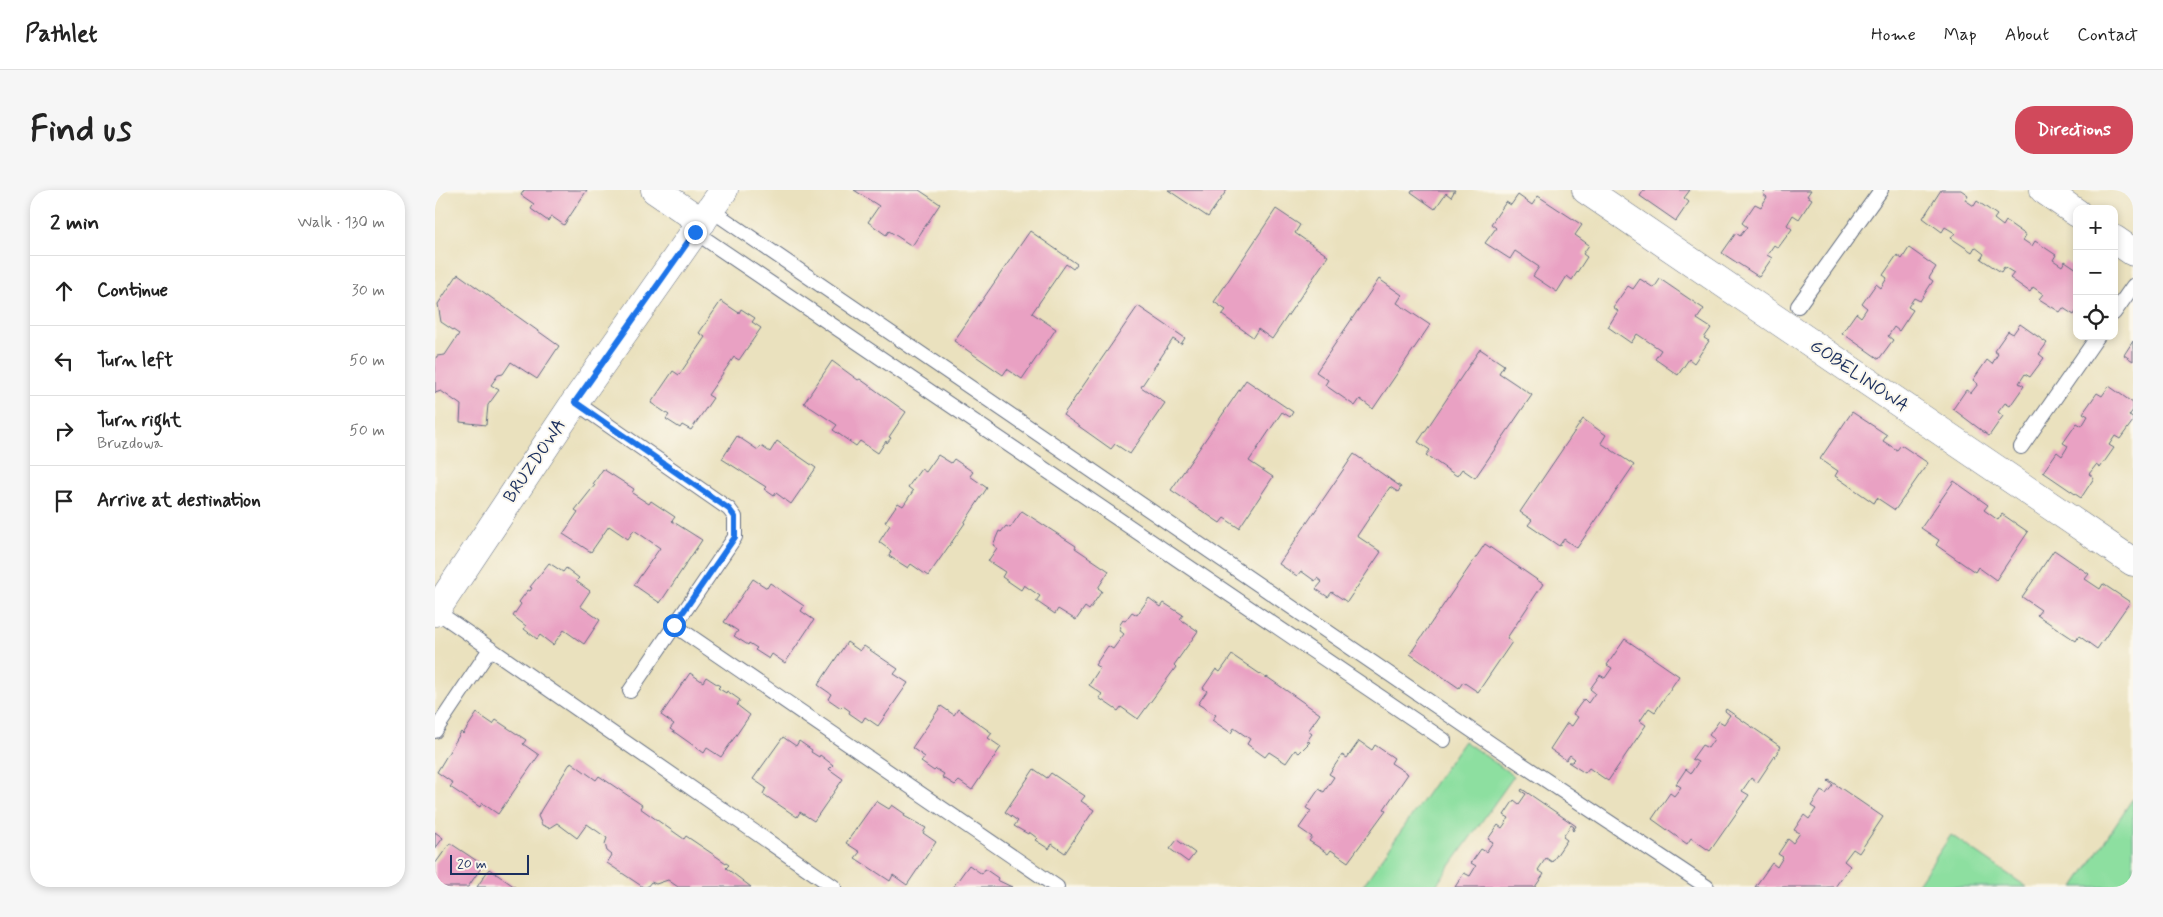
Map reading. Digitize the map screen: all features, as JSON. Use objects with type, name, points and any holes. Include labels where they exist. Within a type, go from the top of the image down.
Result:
[{"type":"street","points":[[655,190],[708,214]]},
{"type":"street","name":"GOBELINOWA","points":[[1586,190],[2133,562]]},
{"type":"street","points":[[2044,190],[2073,210]]},
{"type":"street","name":"BRUZDOWA","points":[[435,612],[575,402],[708,214]]},
{"type":"street","points":[[2118,242],[2133,252]]},
{"type":"lane","points":[[1798,306],[1881,190]]},
{"type":"lane","points":[[708,214],[1444,740]]},
{"type":"lane","points":[[708,214],[1480,736],[1707,887]]},
{"type":"lane","points":[[2118,307],[2133,286]]},
{"type":"lane","points":[[2021,447],[2095,340]]},
{"type":"lane","points":[[575,402],[729,509],[735,517],[735,537],[630,691]]},
{"type":"lane","points":[[435,612],[834,887]]},
{"type":"lane","points":[[674,625],[1057,887]]},
{"type":"lane","points":[[435,731],[490,649]]},
{"type":"green space","points":[[1464,741],[1514,776],[1435,887],[1362,887]]},
{"type":"green space","points":[[2133,798],[2133,887],[2074,887]]},
{"type":"green space","points":[[1951,835],[2027,887],[1916,887]]},
{"type":"building","points":[[524,190],[587,190],[564,225],[551,216],[548,221],[531,209],[534,204],[521,195]]},
{"type":"building","points":[[854,190],[919,190],[940,204],[912,246],[889,231],[886,235],[868,222],[879,206]]},
{"type":"building","points":[[1168,190],[1227,190],[1208,217]]},
{"type":"building","points":[[1412,190],[1455,190],[1451,197],[1446,193],[1435,209],[1411,192]]},
{"type":"building","points":[[1644,190],[1690,190],[1684,198],[1689,202],[1676,221],[1640,196]]},
{"type":"building","points":[[1765,190],[1811,190],[1807,196],[1812,199],[1799,219],[1793,215],[1787,225],[1792,229],[1778,248],[1774,245],[1767,255],[1772,258],[1759,277],[1722,253],[1736,233],[1740,236],[1747,227],[1742,223],[1755,204],[1761,207],[1767,197],[1763,194]]},
{"type":"building","points":[[1941,190],[1961,190],[1968,195],[1965,200],[1974,206],[1977,201],[1997,215],[1994,219],[2003,226],[2006,221],[2026,235],[2023,240],[2032,246],[2035,241],[2056,255],[2053,260],[2062,266],[2065,261],[2073,266],[2073,314],[2063,308],[2060,312],[2039,299],[2043,294],[2033,287],[2030,292],[2010,278],[2014,273],[2004,267],[2001,272],[1981,259],[1984,254],[1975,247],[1972,252],[1951,238],[1955,233],[1945,227],[1942,232],[1923,218]]},
{"type":"building","points":[[1518,195],[1532,205],[1538,196],[1582,225],[1575,235],[1589,245],[1583,254],[1587,257],[1572,280],[1567,276],[1557,292],[1533,276],[1539,267],[1515,251],[1510,259],[1485,243],[1496,228],[1491,224],[1506,202],[1511,205]]},
{"type":"building","points":[[1276,209],[1300,225],[1295,233],[1328,256],[1272,339],[1258,329],[1253,337],[1222,315],[1226,310],[1214,302]]},
{"type":"building","points":[[1030,231],[1077,264],[1073,269],[1066,264],[1032,313],[1056,329],[1022,379],[1007,369],[1003,375],[954,341]]},
{"type":"building","points":[[1909,248],[1936,267],[1929,278],[1933,281],[1920,301],[1914,298],[1908,307],[1913,310],[1899,331],[1894,327],[1888,336],[1893,340],[1879,359],[1842,333],[1856,313],[1861,317],[1867,308],[1862,304],[1876,284],[1881,288],[1887,278],[1883,275],[1897,255],[1902,259]]},
{"type":"building","points":[[458,274],[559,346],[537,379],[511,362],[503,374],[498,375],[491,385],[499,390],[488,405],[486,425],[460,422],[461,405],[441,391],[435,393],[435,360],[437,356],[445,355],[459,334],[441,322],[438,304]]},
{"type":"building","points":[[1379,279],[1402,295],[1397,303],[1430,325],[1373,409],[1360,399],[1355,406],[1325,385],[1328,380],[1316,372]]},
{"type":"building","points":[[1640,279],[1654,288],[1660,279],[1704,309],[1697,319],[1711,328],[1704,338],[1709,341],[1694,363],[1689,359],[1678,375],[1655,359],[1661,350],[1637,334],[1631,343],[1608,327],[1618,311],[1613,307],[1628,286],[1633,289]]},
{"type":"building","points":[[721,301],[739,313],[741,309],[755,318],[752,322],[761,328],[739,360],[734,357],[708,395],[713,398],[691,430],[682,425],[680,428],[666,419],[669,415],[651,403],[673,371],[679,375],[705,337],[699,333]]},
{"type":"building","points":[[1138,306],[1185,338],[1181,344],[1173,339],[1141,387],[1165,403],[1130,454],[1115,444],[1111,449],[1063,415]]},
{"type":"building","points":[[2020,324],[2047,343],[2039,354],[2044,358],[2030,377],[2025,374],[2019,383],[2024,386],[2010,406],[2005,403],[1998,412],[2003,416],[1989,436],[1953,409],[1966,390],[1971,393],[1978,384],[1973,380],[1987,360],[1992,364],[1998,354],[1994,351],[2008,331],[2013,334]]},
{"type":"building","points":[[2133,341],[2133,361],[2124,355]]},
{"type":"building","points":[[1480,349],[1504,365],[1499,373],[1532,395],[1475,478],[1462,469],[1457,476],[1426,455],[1430,450],[1418,442]]},
{"type":"building","points":[[832,361],[906,412],[889,437],[891,438],[887,443],[886,441],[878,453],[860,441],[856,446],[833,430],[837,425],[804,403]]},
{"type":"building","points":[[1246,380],[1293,412],[1290,417],[1282,412],[1249,461],[1273,477],[1239,528],[1224,518],[1220,523],[1171,490]]},
{"type":"building","points":[[2109,386],[2133,403],[2133,410],[2129,416],[2133,418],[2133,421],[2120,439],[2115,436],[2109,445],[2114,448],[2100,468],[2096,465],[2089,474],[2094,478],[2081,498],[2043,472],[2057,452],[2062,456],[2068,446],[2063,443],[2077,423],[2082,426],[2088,416],[2083,413],[2097,393],[2102,396]]},
{"type":"building","points":[[1852,412],[1887,435],[1883,441],[1897,450],[1901,445],[1928,463],[1895,510],[1877,498],[1874,503],[1835,476],[1838,471],[1820,459]]},
{"type":"building","points":[[1583,419],[1606,435],[1601,443],[1634,465],[1577,548],[1564,539],[1559,546],[1528,525],[1532,520],[1520,512]]},
{"type":"building","points":[[737,436],[758,450],[761,446],[770,452],[777,441],[816,468],[791,504],[776,493],[774,496],[764,489],[766,487],[722,459]]},
{"type":"building","points":[[1354,454],[1401,487],[1398,492],[1390,487],[1357,536],[1381,552],[1347,602],[1332,592],[1328,597],[1316,589],[1322,582],[1317,578],[1315,581],[1301,571],[1297,576],[1279,564]]},
{"type":"building","points":[[938,455],[951,463],[954,459],[973,472],[970,476],[987,488],[928,576],[911,564],[908,568],[889,556],[891,551],[879,542],[890,525],[885,522],[898,503],[903,506],[913,491],[908,487],[921,469],[926,472]]},
{"type":"building","points":[[603,469],[634,489],[632,493],[649,504],[651,501],[675,517],[672,521],[702,540],[660,603],[634,585],[660,548],[634,530],[628,539],[609,526],[591,552],[563,534],[578,512],[575,510],[595,485],[593,484]]},
{"type":"building","points":[[1954,481],[1988,505],[1984,510],[1998,520],[2002,514],[2028,532],[1996,580],[1978,567],[1975,572],[1936,545],[1939,540],[1921,528]]},
{"type":"building","points":[[1022,511],[1076,546],[1075,548],[1109,571],[1098,588],[1102,591],[1089,610],[1085,607],[1076,620],[1058,609],[1055,614],[1036,601],[1040,596],[1024,585],[1021,590],[1018,588],[1002,577],[1005,572],[988,561],[997,548],[993,545],[999,531],[1001,532],[1006,526],[1010,528]]},
{"type":"building","points":[[1485,544],[1543,584],[1507,638],[1512,642],[1478,692],[1463,682],[1459,688],[1410,654]]},
{"type":"building","points":[[2054,550],[2089,574],[2085,579],[2100,589],[2103,584],[2130,602],[2097,649],[2079,636],[2076,641],[2037,615],[2041,610],[2022,597]]},
{"type":"building","points":[[549,563],[563,572],[566,568],[579,578],[576,581],[590,591],[580,606],[600,620],[584,644],[564,630],[553,645],[540,635],[537,639],[524,629],[526,626],[513,616],[521,604],[519,602],[528,590],[530,591],[532,588],[530,587]]},
{"type":"building","points":[[753,579],[767,588],[770,583],[804,606],[801,611],[814,620],[785,663],[772,654],[769,659],[755,650],[757,648],[749,643],[748,645],[734,636],[738,631],[724,622]]},
{"type":"building","points":[[1149,598],[1161,607],[1164,603],[1183,615],[1180,619],[1198,631],[1174,665],[1176,667],[1138,719],[1121,707],[1118,711],[1099,698],[1102,694],[1089,685],[1100,668],[1095,665],[1108,646],[1113,649],[1124,634],[1119,630],[1123,620],[1125,621],[1132,612],[1137,615]]},
{"type":"building","points":[[1625,639],[1679,676],[1655,712],[1649,708],[1640,721],[1646,725],[1608,781],[1589,768],[1585,773],[1568,762],[1572,762],[1575,759],[1570,755],[1566,760],[1550,749],[1567,723],[1572,726],[1578,717],[1573,714],[1584,699],[1588,703],[1595,693],[1590,689],[1600,675],[1605,678],[1612,668],[1607,665]]},
{"type":"building","points":[[847,642],[860,651],[864,646],[898,669],[894,674],[908,683],[878,726],[865,717],[862,722],[843,706],[841,708],[828,699],[831,694],[818,685]]},
{"type":"building","points":[[1232,655],[1320,714],[1308,731],[1312,734],[1307,741],[1310,742],[1299,753],[1295,750],[1286,763],[1269,752],[1265,757],[1247,744],[1250,739],[1234,728],[1231,733],[1212,720],[1216,715],[1198,704],[1207,691],[1203,688],[1216,669],[1220,672]]},
{"type":"building","points":[[690,673],[703,682],[706,677],[720,686],[718,688],[726,693],[727,691],[740,700],[737,705],[750,715],[721,757],[707,748],[704,753],[670,729],[674,724],[661,715]]},
{"type":"building","points":[[941,706],[954,715],[958,709],[992,733],[988,738],[1001,747],[972,790],[959,781],[955,785],[942,777],[944,774],[936,769],[934,771],[921,762],[925,757],[912,748]]},
{"type":"building","points":[[1726,709],[1781,747],[1757,783],[1751,778],[1742,791],[1749,795],[1710,851],[1691,838],[1687,844],[1652,819],[1670,793],[1674,796],[1681,787],[1676,784],[1686,769],[1691,773],[1698,762],[1692,759],[1702,745],[1708,748],[1714,739],[1709,735],[1719,721],[1724,724],[1730,715],[1725,711]]},
{"type":"building","points":[[477,713],[493,724],[496,720],[526,740],[523,744],[539,755],[498,814],[482,803],[480,807],[450,787],[453,783],[437,772],[461,732],[463,734]]},
{"type":"building","points":[[783,737],[796,746],[799,741],[812,750],[811,752],[819,757],[820,755],[833,765],[829,769],[843,779],[814,821],[800,812],[797,817],[763,794],[766,788],[753,779]]},
{"type":"building","points":[[1359,741],[1372,750],[1375,745],[1394,758],[1391,763],[1408,774],[1384,809],[1386,810],[1348,862],[1331,850],[1328,854],[1309,841],[1312,837],[1299,828],[1311,811],[1306,808],[1319,789],[1324,792],[1334,777],[1329,774],[1342,755],[1347,758]]},
{"type":"building","points":[[571,762],[596,780],[599,776],[642,805],[640,808],[684,839],[686,836],[729,865],[726,868],[751,887],[678,887],[668,880],[656,884],[651,882],[647,887],[643,887],[607,863],[612,855],[607,851],[605,844],[607,838],[587,824],[577,838],[557,823],[549,828],[542,825],[538,816]]},
{"type":"building","points":[[1034,769],[1047,778],[1051,773],[1085,796],[1081,801],[1094,810],[1065,853],[1052,844],[1049,849],[1035,840],[1037,838],[1029,832],[1028,834],[1014,826],[1018,821],[1005,812]]},
{"type":"building","points":[[1829,780],[1883,817],[1859,853],[1853,849],[1844,861],[1850,866],[1835,887],[1755,887],[1772,863],[1777,867],[1783,857],[1778,854],[1788,839],[1793,843],[1800,833],[1794,830],[1804,815],[1809,819],[1816,809],[1811,806],[1821,791],[1826,794],[1833,785]]},
{"type":"building","points":[[1522,789],[1576,826],[1573,831],[1574,827],[1571,825],[1563,837],[1567,840],[1552,862],[1546,858],[1538,870],[1544,874],[1535,887],[1455,887],[1464,873],[1470,876],[1476,866],[1471,863],[1481,849],[1486,852],[1493,842],[1488,839],[1498,825],[1502,828],[1509,818],[1504,815],[1514,800],[1519,804],[1526,794],[1521,791]]},
{"type":"building","points":[[876,801],[889,809],[892,805],[905,814],[904,816],[926,828],[923,833],[936,842],[907,885],[893,875],[890,881],[855,858],[860,852],[846,843]]},
{"type":"building","points":[[435,832],[443,838],[435,849]]},
{"type":"building","points":[[1177,840],[1195,853],[1188,862],[1170,849]]},
{"type":"building","points":[[450,843],[483,865],[468,887],[435,887],[435,864]]},
{"type":"building","points":[[969,865],[982,874],[985,869],[998,878],[997,880],[1012,887],[953,887]]},
{"type":"building","points":[[489,869],[515,887],[477,887]]},
{"type":"route","points":[[674,625],[735,537],[737,527],[735,517],[729,509],[575,402],[695,232]]}]
